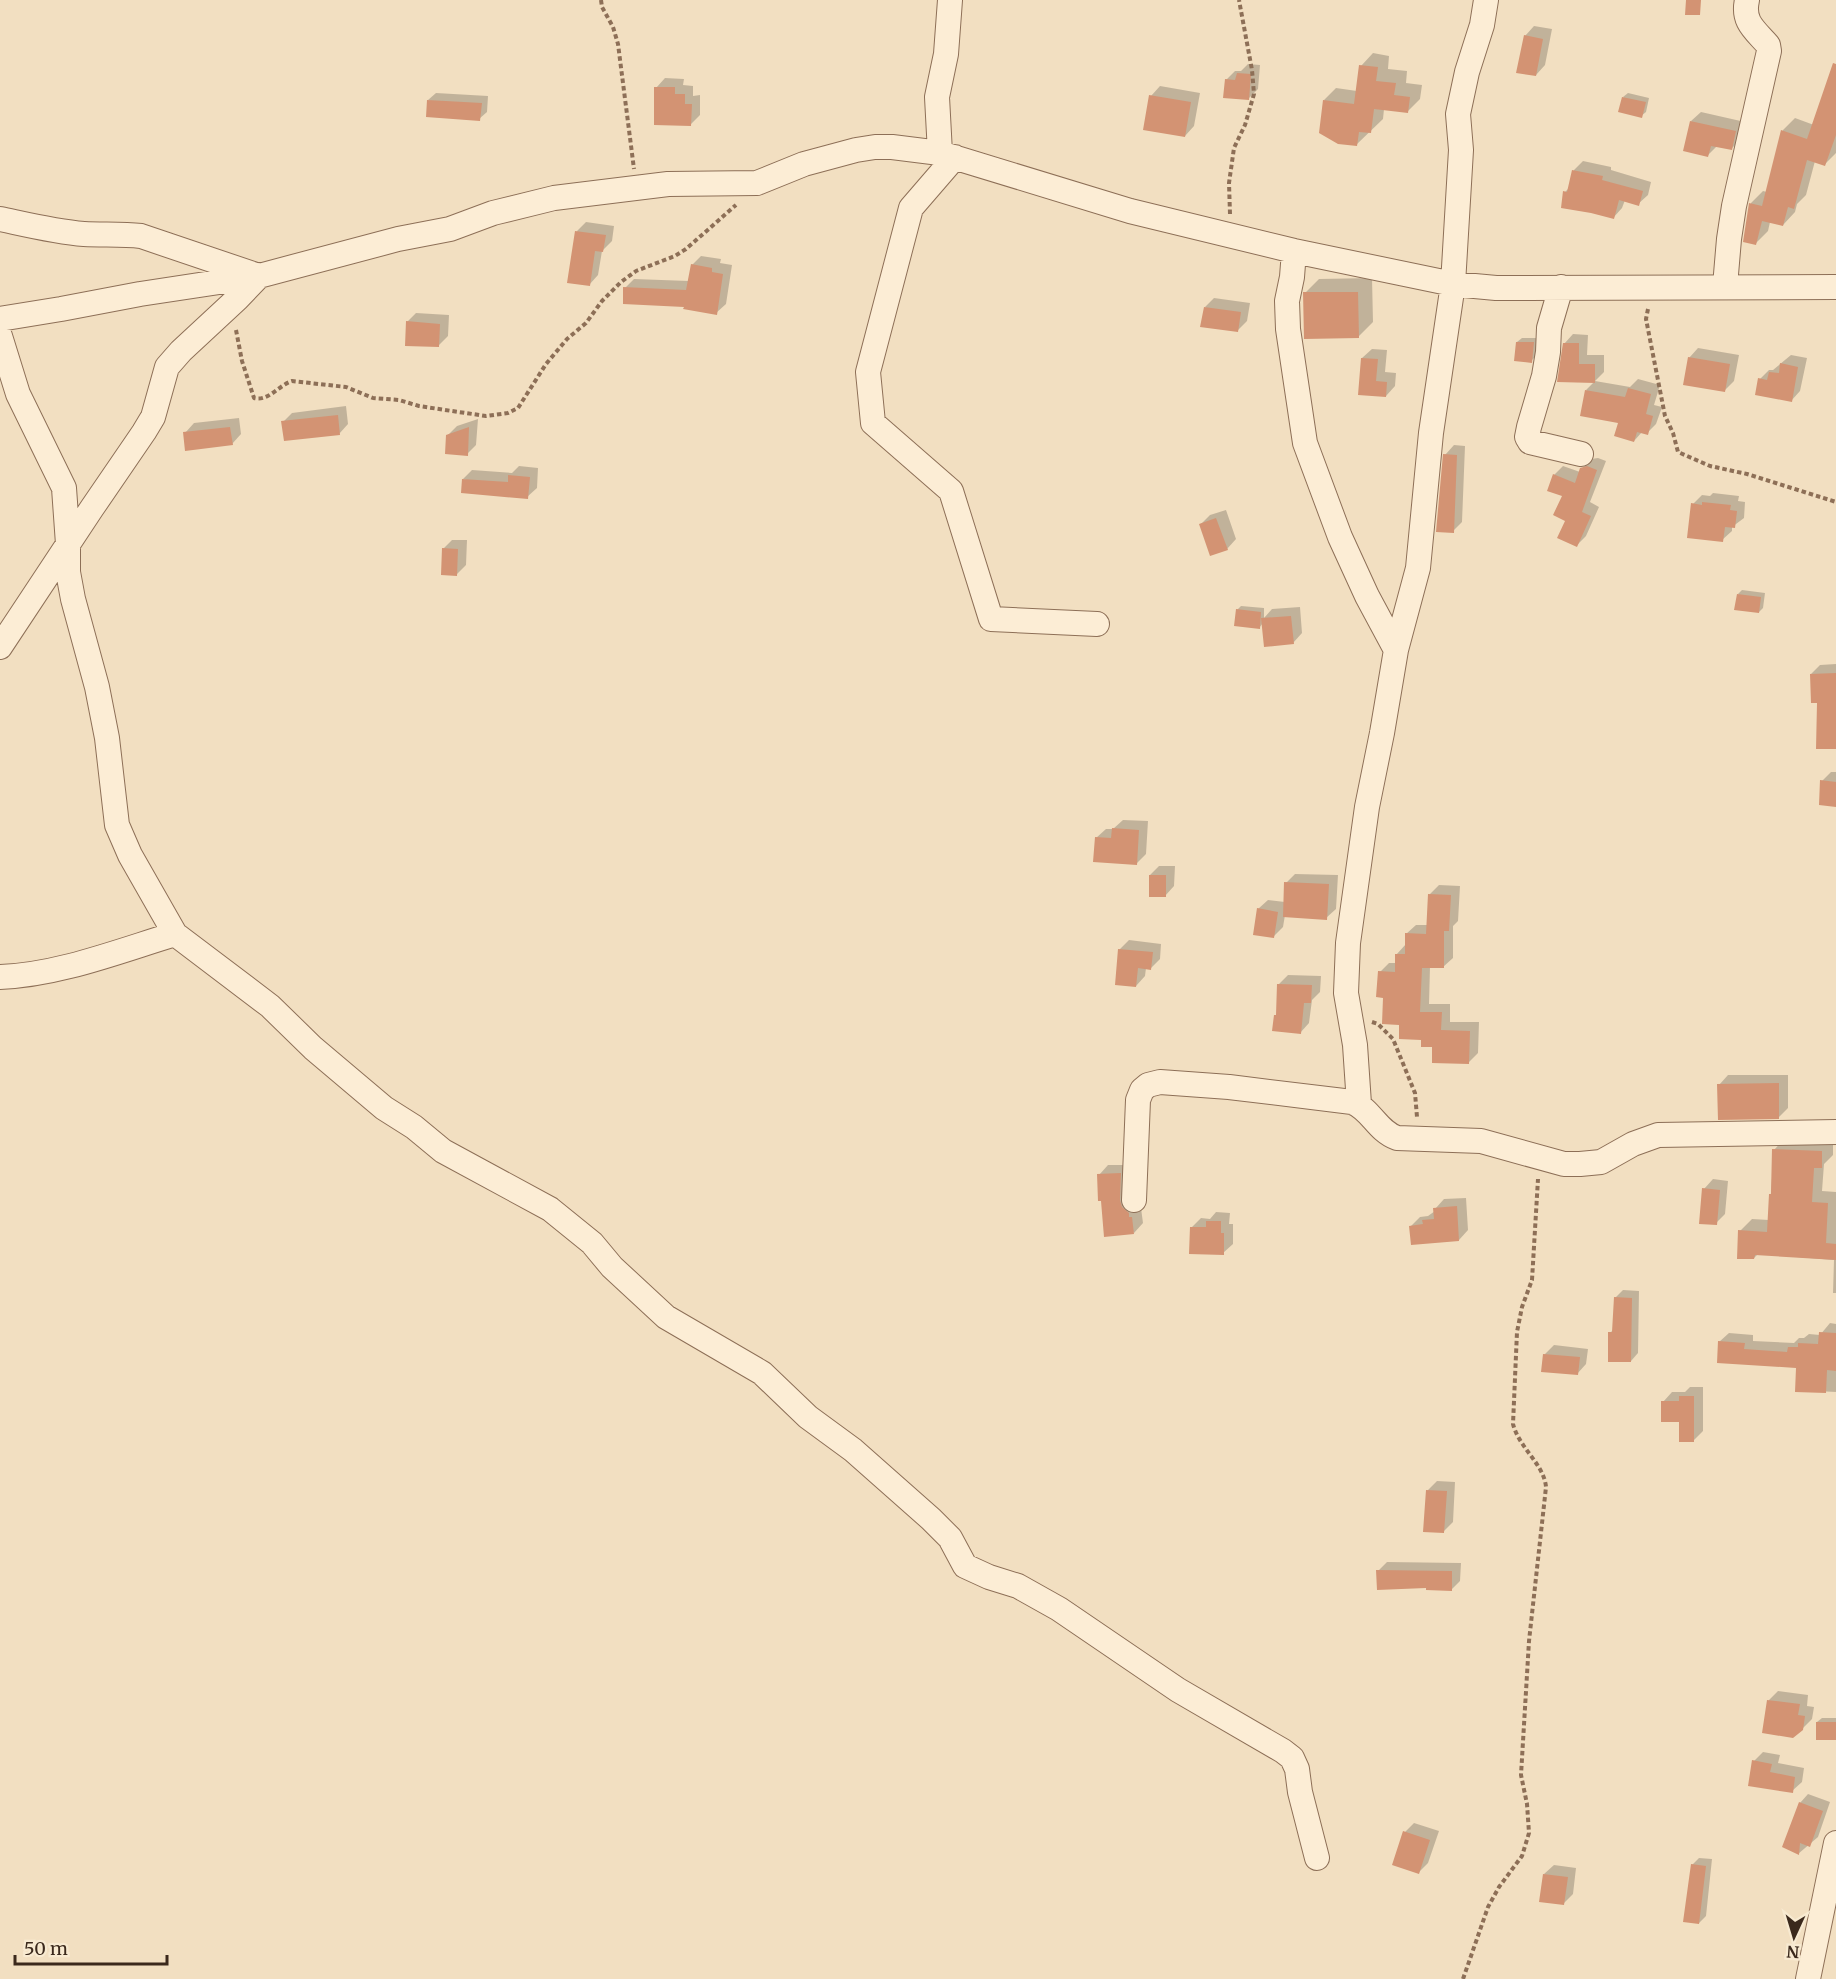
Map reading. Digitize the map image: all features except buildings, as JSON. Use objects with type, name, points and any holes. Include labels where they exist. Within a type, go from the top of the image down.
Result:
[{"type":"street","points":[[950,0],[946,54],[937,97],[948,155],[911,208],[868,372],[873,423],[951,492],[991,619],[1097,624]]},
{"type":"street","points":[[1359,1104],[1355,1045],[1346,993],[1353,901],[1395,650],[1418,568],[1431,433],[1453,284],[1461,150],[1458,114],[1467,72],[1482,25],[1486,0]]},
{"type":"street","points":[[1725,286],[1734,206],[1769,51],[1768,45],[1746,19],[1747,0]]},
{"type":"street","points":[[0,319],[259,276],[398,239],[450,229],[493,213],[554,198],[668,184],[757,183],[804,164],[856,150],[892,147],[948,155],[1130,211],[1294,251],[1453,284],[1496,288],[1836,287]]},
{"type":"street","points":[[0,219],[43,229],[84,234],[141,236],[259,276]]},
{"type":"street","points":[[1294,251],[1287,301],[1288,329],[1305,444],[1340,537],[1395,650]]},
{"type":"street","points":[[0,647],[153,417],[166,367],[259,276]]},
{"type":"street","points":[[1561,287],[1549,328],[1544,376],[1527,437],[1530,442],[1581,454]]},
{"type":"street","points":[[0,336],[18,394],[64,488],[68,572],[97,687],[107,738],[117,825],[130,855],[175,934],[270,1006],[313,1048],[384,1108],[414,1127],[443,1151],[550,1209],[592,1243],[612,1266],[666,1317],[762,1373],[808,1417],[854,1450],[931,1519],[950,1538],[965,1566],[989,1577],[1018,1586],[1059,1608],[1178,1690],[1292,1758],[1297,1769],[1317,1858]]},
{"type":"street","points":[[0,977],[67,967],[175,934]]},
{"type":"street","points":[[1134,1200],[1138,1100],[1142,1090],[1148,1085],[1161,1082],[1342,1100],[1359,1104],[1389,1136],[1402,1139],[1481,1141],[1564,1164],[1601,1162],[1633,1144],[1658,1135],[1836,1132]]},
{"type":"street","points":[[1808,1979],[1836,1843]]},
{"type":"path","points":[[601,0],[602,7],[614,27],[618,44],[633,158],[634,188]]},
{"type":"path","points":[[1234,236],[1229,205],[1229,183],[1234,148],[1245,125],[1254,94],[1252,70],[1239,0]]},
{"type":"path","points":[[237,299],[236,330],[242,361],[254,398],[263,399],[283,383],[292,381],[346,387],[373,398],[399,400],[419,406],[452,411],[486,416],[508,413],[518,408],[546,364],[567,339],[586,323],[602,301],[621,282],[636,271],[675,256],[686,249],[731,210],[757,183]]},
{"type":"path","points":[[1662,287],[1651,299],[1646,319],[1665,416],[1678,452],[1710,466],[1747,474],[1836,502]]},
{"type":"path","points":[[1350,1015],[1378,1024],[1393,1039],[1412,1083],[1415,1093],[1415,1113],[1426,1140]]},
{"type":"path","points":[[1463,1979],[1488,1907],[1499,1887],[1522,1856],[1529,1833],[1527,1804],[1521,1775],[1529,1641],[1546,1487],[1545,1477],[1516,1436],[1513,1424],[1517,1332],[1522,1306],[1532,1280],[1539,1157]]}]
